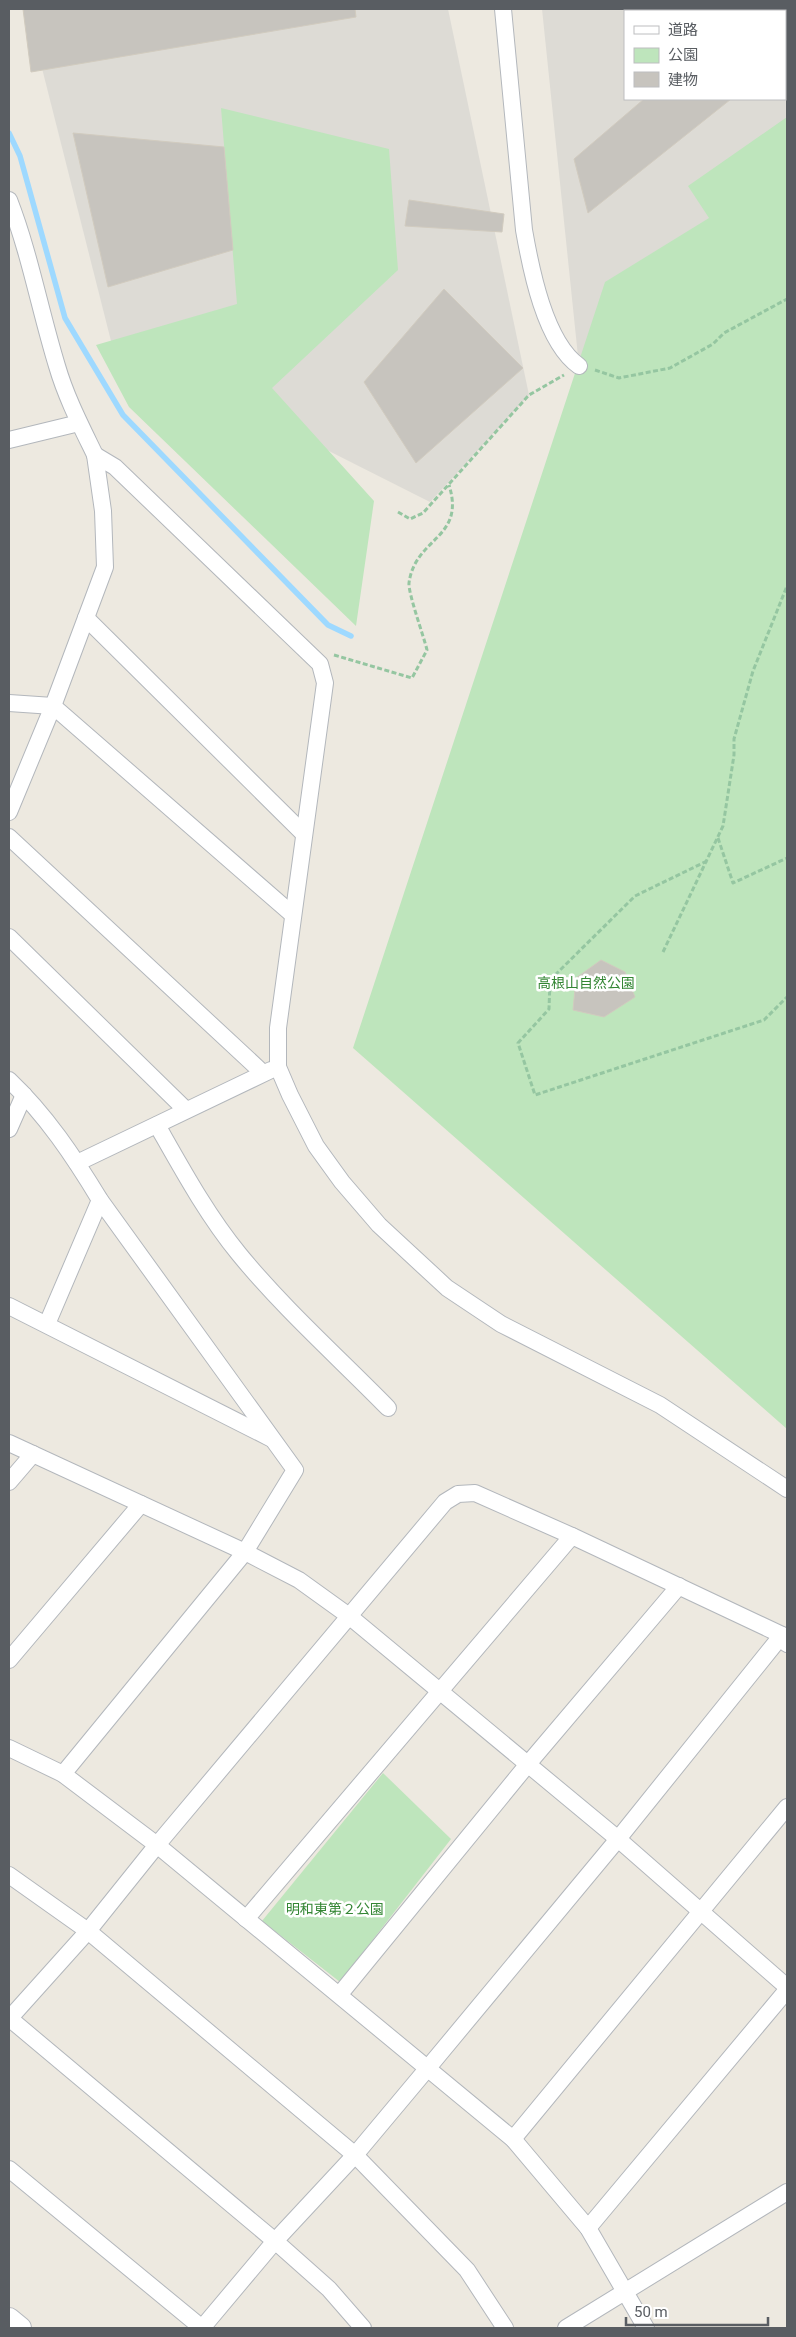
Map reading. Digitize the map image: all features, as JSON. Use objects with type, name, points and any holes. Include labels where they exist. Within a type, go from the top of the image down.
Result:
[{"type":"street","points":[[503,9],[524,230],[530,264],[544,314],[569,358],[579,366]]},
{"type":"street","points":[[9,200],[20,227],[58,368],[79,423],[95,455],[103,511],[105,567],[53,706],[9,812]]},
{"type":"street","points":[[9,440],[79,423]]},
{"type":"street","points":[[95,455],[115,466],[320,664],[324,673],[325,684],[271,1070]]},
{"type":"street","points":[[86,618],[304,834]]},
{"type":"street","points":[[9,703],[53,706],[293,915]]},
{"type":"street","points":[[9,837],[271,1070],[290,1095],[316,1146],[342,1182],[379,1224],[447,1288],[502,1324],[660,1405],[787,1489]]},
{"type":"street","points":[[9,937],[186,1110]]},
{"type":"street","points":[[77,1163],[271,1070]]},
{"type":"street","points":[[9,1080],[46,1120],[77,1163],[100,1200],[295,1470],[245,1552],[63,1774]]},
{"type":"street","points":[[9,1129],[24,1095]]},
{"type":"street","points":[[157,1125],[196,1192],[238,1252],[268,1288],[388,1408]]},
{"type":"street","points":[[47,1324],[100,1200]]},
{"type":"street","points":[[9,1306],[272,1439]]},
{"type":"street","points":[[9,1443],[245,1552],[299,1580],[349,1616],[618,1839],[787,1988],[588,2228]]},
{"type":"street","points":[[9,1482],[33,1454]]},
{"type":"street","points":[[9,2169],[202,2328],[275,2241],[355,2155],[785,1640],[679,1586],[572,1536],[475,1493],[458,1494],[445,1502],[157,1845],[88,1931],[9,2019],[275,2241],[329,2289],[362,2328]]},
{"type":"street","points":[[9,1660],[141,1504]]},
{"type":"street","points":[[246,1919],[572,1536]]},
{"type":"street","points":[[340,1994],[528,1764],[679,1586]]},
{"type":"street","points":[[9,1748],[63,1774],[157,1845],[340,1994],[427,2069],[513,2139],[588,2228],[646,2328]]},
{"type":"street","points":[[513,2139],[699,1911],[787,1807]]},
{"type":"street","points":[[9,1875],[88,1931],[355,2155],[467,2270],[505,2328]]},
{"type":"street","points":[[566,2328],[787,2192]]},
{"type":"street","points":[[9,2319],[20,2328]]},
{"type":"path","points":[[398,512],[410,519],[423,513],[529,395],[579,366],[619,378],[670,368],[713,344],[724,333],[787,299]]},
{"type":"path","points":[[320,664],[334,655],[412,678],[427,650],[409,585],[415,560],[448,526],[454,502],[449,484]]},
{"type":"path","points":[[663,952],[724,826],[734,755],[734,739],[753,671],[787,586]]},
{"type":"path","points":[[718,838],[733,883],[787,858]]},
{"type":"path","points":[[707,860],[635,896],[550,980],[549,1008],[518,1043],[535,1095],[764,1020],[787,997]]},
{"type":"shaded area","points":[[27,9],[448,9],[529,395],[430,502],[111,341]]},
{"type":"shaded area","points":[[542,9],[787,9],[787,143],[579,366]]},
{"type":"green space","points":[[221,108],[389,149],[398,270],[272,388],[374,501],[356,626],[129,407],[96,345],[237,304]]},
{"type":"green space","name":"高根山自然公園","points":[[787,117],[787,1429],[353,1048],[605,282],[709,218],[688,186]]},
{"type":"green space","name":"明和東第２公園","points":[[383,1773],[451,1839],[340,1982],[262,1921]]},
{"type":"building","points":[[23,9],[355,9],[356,17],[31,72]]},
{"type":"building","points":[[643,100],[730,100],[588,213],[574,159]]},
{"type":"building","points":[[73,133],[224,147],[233,250],[108,287]]},
{"type":"building","points":[[409,200],[504,214],[502,232],[405,226]]},
{"type":"building","points":[[444,289],[523,368],[416,463],[364,382]]},
{"type":"building","points":[[601,960],[625,972],[635,997],[604,1017],[573,1010],[576,978]]},
{"type":"waterway","points":[[9,133],[20,156],[65,318],[123,415],[328,625],[351,636]]}]
